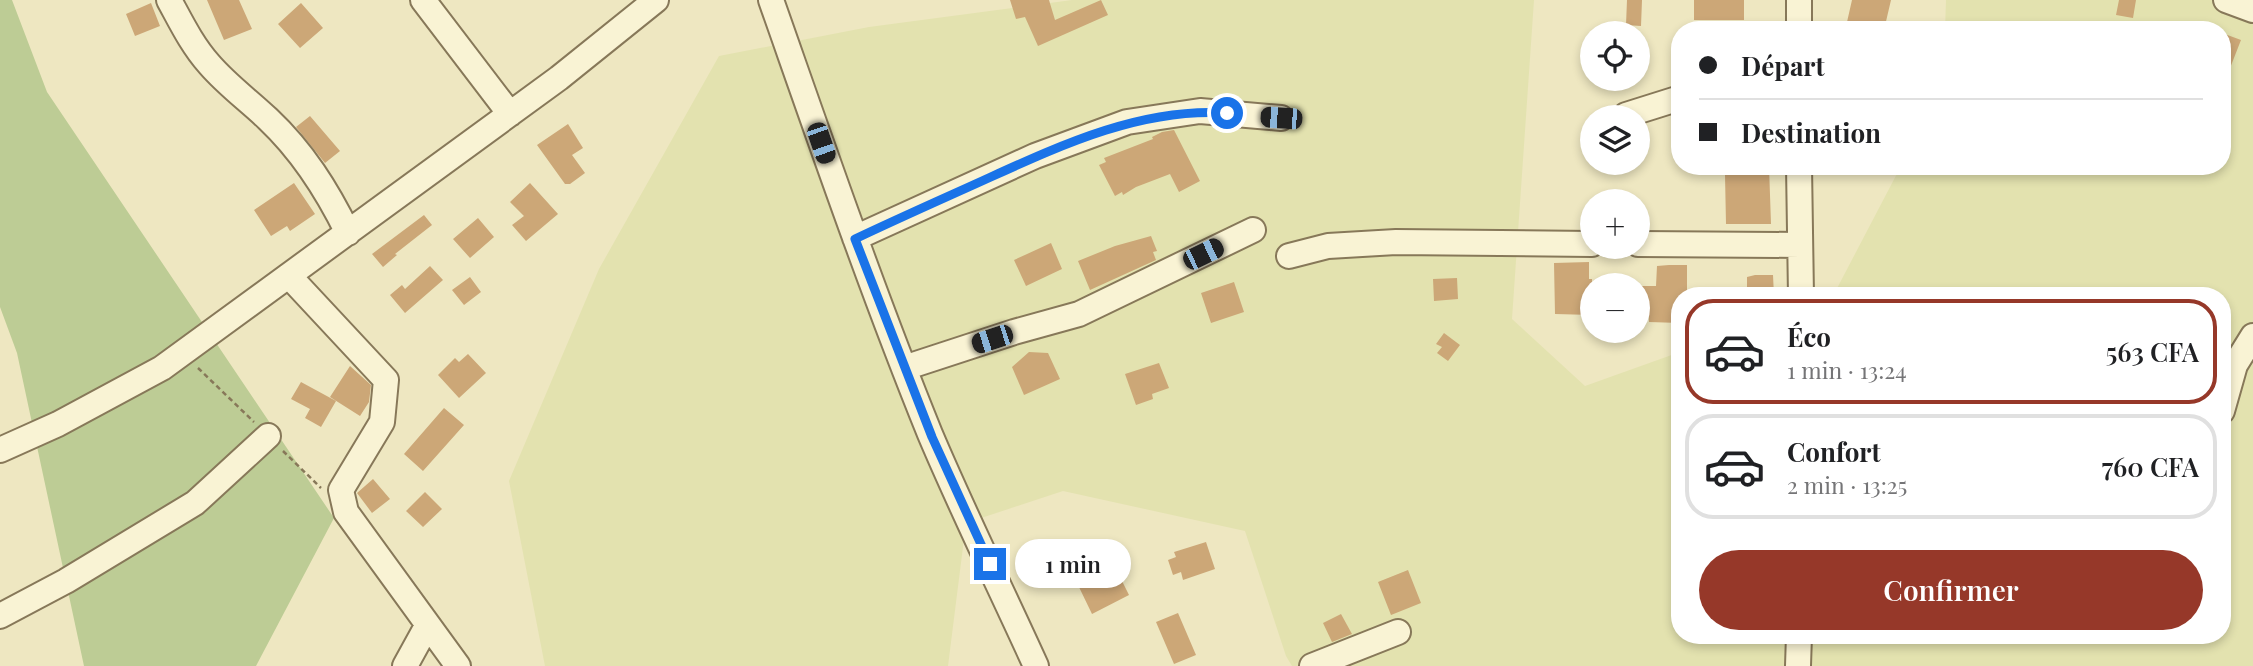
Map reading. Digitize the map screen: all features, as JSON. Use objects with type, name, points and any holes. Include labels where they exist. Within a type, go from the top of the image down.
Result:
[{"type":"street","points":[[169,0],[206,61],[225,82],[269,120],[309,164],[322,182],[348,233]]},
{"type":"street","points":[[423,0],[510,114]]},
{"type":"street","points":[[0,450],[58,424],[162,368],[510,114],[656,0]]},
{"type":"street","points":[[771,0],[855,239],[904,368],[932,437],[1036,666]]},
{"type":"street","points":[[1799,0],[1799,21]]},
{"type":"street","points":[[2226,0],[2253,10]]},
{"type":"street","points":[[1650,107],[1671,101]]},
{"type":"street","points":[[855,239],[1035,156],[1126,122],[1200,111],[1281,118]]},
{"type":"street","points":[[1800,175],[1801,287]]},
{"type":"street","points":[[904,368],[1079,314],[1253,230]]},
{"type":"street","points":[[1289,256],[1328,246],[1396,242],[1580,244]]},
{"type":"street","points":[[1650,244],[1800,245]]},
{"type":"street","points":[[289,276],[386,380],[382,422],[341,490],[346,512],[457,666]]},
{"type":"street","points":[[2231,379],[2235,365],[2253,335]]},
{"type":"street","points":[[0,616],[66,581],[195,503],[268,436]]},
{"type":"street","points":[[405,666],[427,626]]},
{"type":"street","points":[[1312,666],[1398,632]]},
{"type":"street","points":[[1798,666],[1799,644]]},
{"type":"green space","points":[[0,0],[12,0],[47,92],[334,518],[256,666],[84,666],[17,353],[0,307]]},
{"type":"green space","points":[[1072,0],[1534,0],[1512,319],[1585,386],[1671,355],[1671,644],[2231,644],[2231,287],[1838,287],[1896,175],[2231,175],[2231,21],[1945,21],[1946,0],[2253,0],[2253,666],[1292,666],[1286,656],[1245,531],[1063,491],[966,523],[948,666],[545,666],[509,481],[599,269],[719,56],[869,27]]},
{"type":"building","points":[[207,0],[239,0],[252,29],[224,40]]},
{"type":"building","points":[[1010,0],[1049,0],[1055,20],[1101,0],[1108,15],[1038,46],[1025,17],[1016,19]]},
{"type":"building","points":[[1627,0],[1642,0],[1641,21],[1626,21]]},
{"type":"building","points":[[1694,0],[1744,0],[1744,20],[1694,20]]},
{"type":"building","points":[[1852,0],[1891,0],[1886,21],[1847,21]]},
{"type":"building","points":[[2119,0],[2136,0],[2133,18],[2116,15]]},
{"type":"building","points":[[151,3],[160,26],[135,36],[126,14]]},
{"type":"building","points":[[301,3],[323,28],[300,48],[278,24]]},
{"type":"building","points":[[2231,36],[2241,40],[2231,66]]},
{"type":"building","points":[[310,116],[340,151],[325,163],[296,127]]},
{"type":"building","points":[[568,124],[583,148],[572,155],[585,173],[570,184],[565,184],[537,145]]},
{"type":"building","points":[[1174,130],[1200,181],[1179,192],[1170,174],[1115,196],[1099,165],[1106,162],[1104,158],[1153,139],[1152,137],[1162,132]]},
{"type":"building","points":[[1725,175],[1769,175],[1771,224],[1726,224]]},
{"type":"building","points":[[294,183],[315,214],[290,231],[287,226],[271,236],[254,210]]},
{"type":"building","points":[[530,183],[558,214],[526,241],[512,225],[524,216],[510,202]]},
{"type":"building","points":[[424,215],[432,225],[383,267],[372,254]]},
{"type":"building","points":[[478,218],[494,237],[470,258],[453,239]]},
{"type":"building","points":[[1151,236],[1157,251],[1153,252],[1156,260],[1090,290],[1078,261],[1115,246]]},
{"type":"building","points":[[1051,243],[1062,269],[1026,286],[1014,260]]},
{"type":"building","points":[[1589,262],[1589,273],[1580,273],[1580,315],[1555,314],[1554,263]]},
{"type":"building","points":[[1687,265],[1687,287],[1671,287],[1671,323],[1650,322],[1650,286],[1656,286],[1657,266]]},
{"type":"building","points":[[430,266],[443,280],[405,313],[390,295],[402,285],[405,289]]},
{"type":"building","points":[[1773,275],[1774,287],[1747,287],[1747,277]]},
{"type":"building","points":[[470,277],[481,292],[464,305],[452,290]]},
{"type":"building","points":[[1457,278],[1458,299],[1434,301],[1433,279]]},
{"type":"building","points":[[1234,282],[1244,312],[1211,323],[1201,293]]},
{"type":"building","points":[[1444,333],[1460,345],[1448,361],[1437,353],[1442,347],[1436,344]]},
{"type":"building","points":[[1029,352],[1048,353],[1060,379],[1024,395],[1012,367]]},
{"type":"building","points":[[468,354],[486,373],[459,398],[438,375],[455,358],[459,362]]},
{"type":"building","points":[[1159,363],[1169,388],[1152,394],[1153,399],[1136,405],[1125,374]]},
{"type":"building","points":[[350,366],[371,385],[369,402],[360,416],[330,397]]},
{"type":"building","points":[[301,382],[336,401],[321,427],[305,418],[310,409],[291,399]]},
{"type":"building","points":[[444,408],[464,425],[423,471],[404,454]]},
{"type":"building","points":[[373,479],[390,499],[372,513],[357,493]]},
{"type":"building","points":[[425,492],[442,509],[423,527],[406,511]]},
{"type":"building","points":[[1206,542],[1215,569],[1183,580],[1181,572],[1173,575],[1168,560],[1176,557],[1174,552]]},
{"type":"building","points":[[1115,567],[1129,595],[1092,614],[1078,585]]},
{"type":"building","points":[[1408,570],[1421,603],[1391,615],[1378,582]]},
{"type":"building","points":[[1178,613],[1196,655],[1174,664],[1156,622]]},
{"type":"building","points":[[1341,614],[1352,634],[1332,642],[1323,623]]},
{"type":"route","points":[[990,564],[932,437],[855,239],[1035,156],[1126,122],[1200,111],[1227,113]]}]
